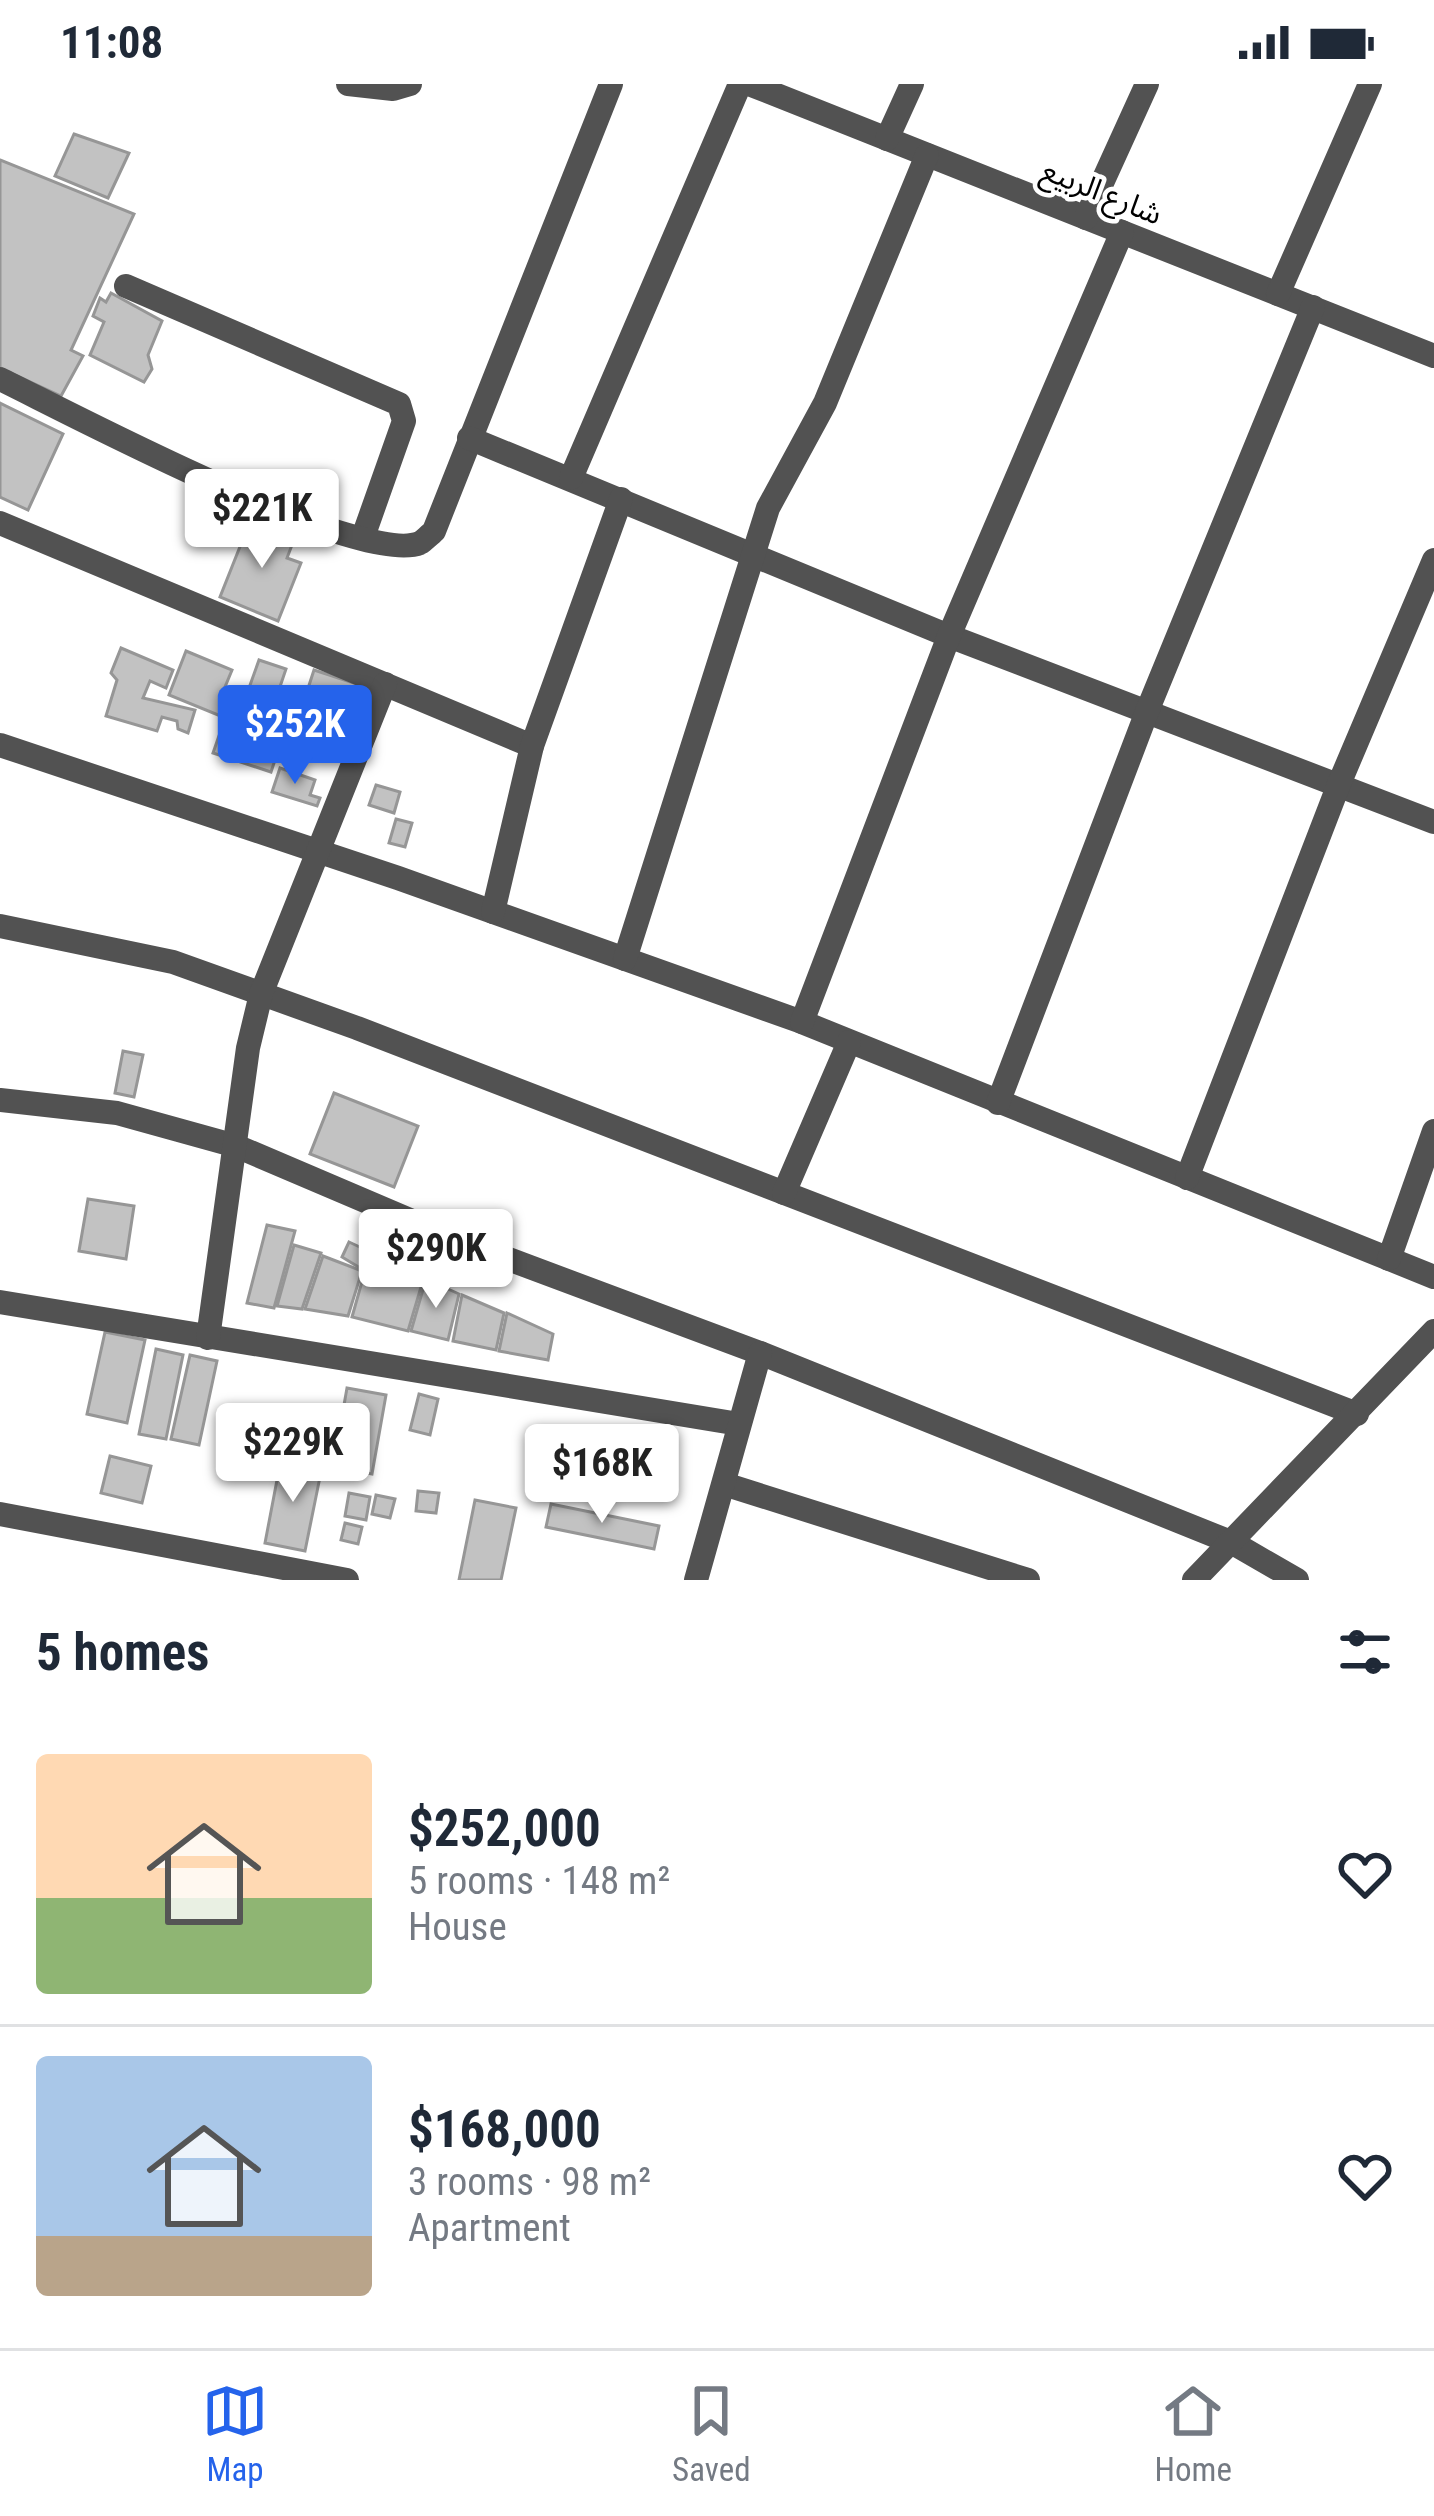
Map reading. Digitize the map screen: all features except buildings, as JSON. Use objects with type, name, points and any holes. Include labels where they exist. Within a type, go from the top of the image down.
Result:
[{"type":"street","points":[[348,84],[393,89],[410,84]]},
{"type":"street","points":[[0,379],[271,509],[363,537],[421,543],[434,531],[611,84]]},
{"type":"street","points":[[571,478],[744,84]]},
{"type":"street","name":"شارع الربيع","points":[[744,84],[1434,356]]},
{"type":"street","points":[[887,139],[911,84]]},
{"type":"street","points":[[1086,218],[1148,84]]},
{"type":"street","points":[[1278,294],[1370,84]]},
{"type":"street","points":[[625,959],[768,508],[825,403],[927,155]]},
{"type":"street","points":[[802,1022],[949,636],[1122,232]]},
{"type":"street","points":[[126,286],[399,404],[404,421],[363,537]]},
{"type":"street","points":[[998,1103],[1148,709],[1312,307]]},
{"type":"street","points":[[469,438],[949,636],[1434,822]]},
{"type":"street","points":[[493,912],[532,746],[621,500]]},
{"type":"street","points":[[0,524],[532,746]]},
{"type":"street","points":[[1187,1178],[1339,784],[1434,560]]},
{"type":"street","points":[[208,1338],[261,994],[385,684]]},
{"type":"street","points":[[0,745],[802,1022],[1434,1277]]},
{"type":"street","points":[[0,926],[173,962],[1357,1414]]},
{"type":"street","points":[[784,1192],[849,1042]]},
{"type":"street","points":[[0,1100],[117,1113],[236,1146],[452,1238],[760,1353],[1233,1543],[1297,1580]]},
{"type":"street","points":[[1389,1259],[1434,1131]]},
{"type":"street","points":[[0,1302],[740,1424]]},
{"type":"street","points":[[1194,1580],[1434,1331]]},
{"type":"street","points":[[696,1580],[760,1353]]},
{"type":"street","points":[[724,1484],[1028,1580]]},
{"type":"street","points":[[0,1514],[346,1580]]}]
